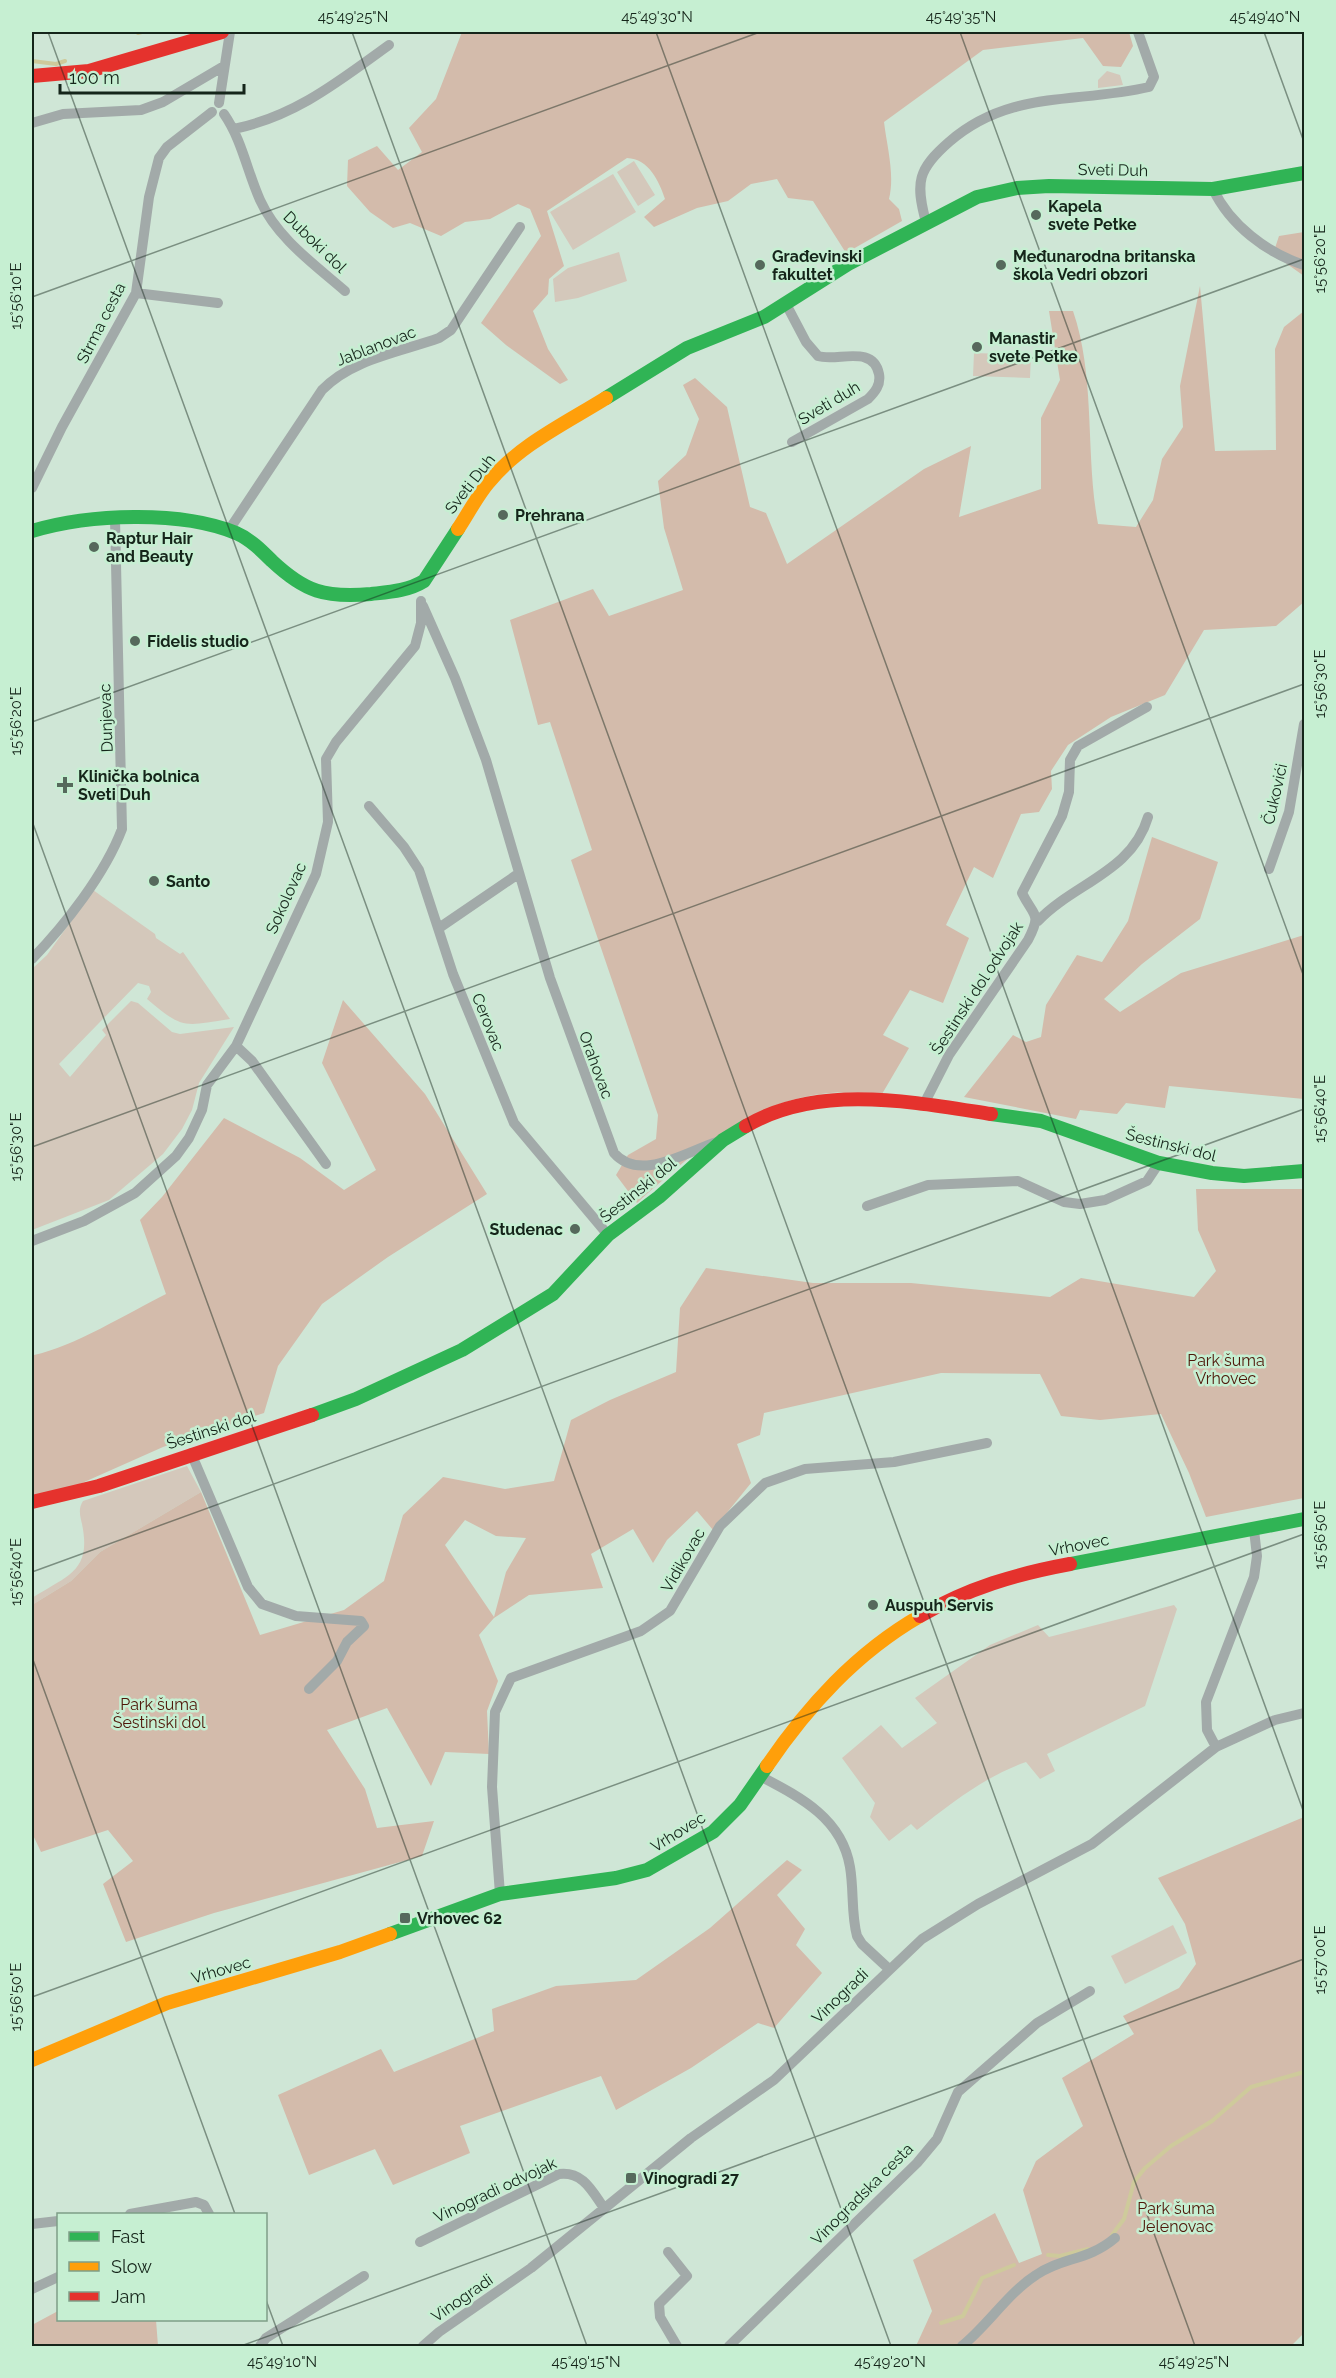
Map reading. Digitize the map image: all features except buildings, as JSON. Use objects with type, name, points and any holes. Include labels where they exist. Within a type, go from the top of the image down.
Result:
[{"type":"street","points":[[32,76],[89,71],[222,32]]},
{"type":"street","points":[[215,108],[230,32]]},
{"type":"street","points":[[926,222],[920,200],[919,184],[927,163],[964,129],[1014,105],[1149,87],[1154,77],[1138,32]]},
{"type":"street","points":[[234,129],[270,119],[313,100],[389,45]]},
{"type":"street","points":[[32,123],[63,114],[141,110],[163,102],[224,66]]},
{"type":"street","name":"Duboki dol","points":[[215,108],[217,117],[224,114],[234,129],[259,199],[269,217],[286,239],[345,291]]},
{"type":"street","name":"Strma cesta","points":[[32,488],[62,427],[136,293],[148,197],[159,158],[167,147],[215,108]]},
{"type":"street","name":"Sveti Duh","points":[[414,587],[424,581],[455,530],[488,483],[520,452],[687,348],[755,321],[848,264],[976,197],[1017,188],[1049,186],[1213,189],[1305,173]]},
{"type":"street","points":[[1213,189],[1230,214],[1254,238],[1270,250],[1305,265]]},
{"type":"street","name":"Jablanovac","points":[[229,530],[322,390],[348,369],[439,338],[451,330],[520,227]]},
{"type":"street","points":[[136,293],[218,303]]},
{"type":"street","name":"Sveti duh","points":[[786,304],[807,342],[818,356],[861,356],[873,362],[879,374],[878,389],[868,399],[792,442]]},
{"type":"street","points":[[32,531],[115,519],[195,523],[229,530],[257,546],[299,584],[320,595],[343,597],[414,587]]},
{"type":"street","name":"Dunjevac","points":[[32,958],[60,928],[105,861],[122,829],[115,519]]},
{"type":"street","name":"Orahovac","points":[[414,587],[455,678],[486,760],[518,874],[576,1056],[614,1154],[621,1162],[653,1164],[723,1140]]},
{"type":"street","name":"Sokolovac","points":[[32,1241],[84,1221],[135,1193],[163,1170],[189,1138],[202,1110],[207,1085],[236,1046],[316,874],[328,822],[326,759],[336,742],[415,646],[422,623],[421,601]]},
{"type":"street","name":"Šestinski dol odvojak","points":[[1038,921],[1037,915],[1022,893],[1062,816],[1069,792],[1070,760],[1078,746],[1147,707]]},
{"type":"street","name":"Čukovići","points":[[1269,869],[1289,812],[1305,724]]},
{"type":"street","name":"Cerovac","points":[[369,806],[404,847],[419,870],[453,974],[514,1123],[608,1235]]},
{"type":"street","name":"Šestinski dol odvojak","points":[[924,1104],[949,1055],[1028,940],[1038,921],[1130,854],[1143,835],[1148,817]]},
{"type":"street","points":[[439,928],[518,874]]},
{"type":"street","points":[[236,1046],[252,1061],[326,1164]]},
{"type":"street","name":"Šestinski dol","points":[[32,1502],[99,1486],[356,1399],[462,1350],[553,1294],[608,1235],[659,1197],[723,1140],[766,1116],[828,1100],[869,1099],[924,1104],[1041,1121],[1159,1163],[1231,1175],[1305,1171]]},
{"type":"street","points":[[867,1206],[928,1185],[1018,1181],[1064,1202],[1080,1204],[1105,1200],[1140,1186],[1147,1181],[1159,1163]]},
{"type":"street","name":"Vidikovac","points":[[500,1894],[492,1787],[495,1712],[511,1678],[641,1631],[660,1620],[677,1602],[720,1526],[765,1483],[805,1469],[894,1462],[987,1443]]},
{"type":"street","points":[[191,1454],[248,1587],[262,1604],[296,1616],[361,1621],[364,1626],[346,1642],[337,1661],[309,1689]]},
{"type":"street","name":"Vrhovec","points":[[32,2060],[167,2003],[340,1952],[500,1894],[616,1878],[647,1870],[713,1832],[740,1805],[797,1722],[842,1675],[892,1632],[964,1592],[1017,1574],[1059,1565],[1305,1519]]},
{"type":"street","points":[[1216,1747],[1207,1730],[1206,1702],[1254,1577],[1257,1556],[1254,1530]]},
{"type":"street","name":"Vinogradi","points":[[423,2346],[439,2332],[531,2268],[691,2138],[774,2080],[922,1939],[969,1910],[1092,1844],[1216,1747],[1275,1720],[1305,1713]]},
{"type":"street","points":[[760,1776],[792,1793],[832,1823],[842,1838],[850,1868],[857,1936],[862,1944],[889,1969]]},
{"type":"street","name":"Vinogradska cesta","points":[[729,2346],[917,2163],[937,2139],[958,2092],[1037,2023],[1090,1991]]},
{"type":"street","name":"Vinogradi odvojak","points":[[420,2242],[559,2174],[576,2175],[584,2181],[604,2208]]},
{"type":"street","points":[[136,2213],[196,2202],[204,2205],[208,2213]]},
{"type":"street","points":[[32,2224],[57,2221]]},
{"type":"street","points":[[962,2346],[980,2332],[1025,2282],[1048,2267],[1095,2253],[1116,2238]]},
{"type":"street","points":[[668,2252],[687,2276],[659,2304],[660,2317],[677,2346]]},
{"type":"street","points":[[260,2346],[266,2338],[364,2276]]},
{"type":"street","points":[[32,2289],[57,2277]]},
{"type":"shaded area","points":[[1107,71],[1120,75],[1123,85],[1098,88],[1098,80]]},
{"type":"shaded area","points":[[634,161],[655,195],[638,206],[617,172]]},
{"type":"shaded area","points":[[613,174],[636,212],[573,250],[550,212]]},
{"type":"shaded area","points":[[619,252],[627,281],[578,298],[555,302],[553,279],[568,268]]},
{"type":"shaded area","points":[[974,353],[1031,355],[1030,378],[973,376]]},
{"type":"shaded area","points":[[93,890],[155,934],[156,938],[180,954],[183,952],[230,1019],[193,1024],[177,1021],[147,999],[151,992],[149,986],[138,983],[59,1064],[70,1077],[106,1035],[102,1030],[131,1001],[138,1003],[172,1032],[180,1034],[234,1027],[199,1083],[192,1110],[182,1129],[163,1154],[109,1200],[32,1230],[32,969],[47,955]]},
{"type":"shaded area","points":[[187,1466],[201,1492],[100,1552],[71,1581],[32,1605],[32,1598],[66,1577],[80,1562],[84,1540],[80,1512],[83,1501]]},
{"type":"shaded area","points":[[1174,1605],[1177,1609],[1145,1706],[1047,1754],[1055,1771],[1040,1779],[1026,1762],[1011,1768],[969,1791],[917,1830],[911,1824],[889,1841],[870,1817],[875,1803],[842,1758],[881,1725],[902,1748],[937,1723],[915,1698],[990,1645],[1038,1625],[1049,1637]]},
{"type":"shaded area","points":[[1173,1925],[1187,1953],[1125,1984],[1111,1956]]},
{"type":"green space","points":[[462,32],[1129,32],[1133,46],[1121,67],[1103,66],[1083,38],[983,50],[884,122],[891,171],[889,199],[899,209],[902,221],[846,253],[813,201],[788,198],[777,179],[751,184],[728,201],[697,208],[654,227],[644,217],[665,199],[663,192],[647,167],[635,159],[627,158],[547,211],[564,266],[549,279],[548,294],[533,311],[548,349],[568,380],[560,384],[506,345],[481,323],[541,236],[530,209],[518,204],[490,219],[465,222],[441,236],[410,223],[393,228],[370,212],[347,186],[348,160],[377,146],[398,170],[422,152],[409,128],[436,99]]},
{"type":"green space","points":[[1304,232],[1304,276],[1273,254],[1279,236]]},
{"type":"green space","points":[[1200,286],[1215,451],[1276,450],[1275,349],[1284,327],[1304,311],[1304,602],[1276,626],[1204,630],[1165,695],[1111,717],[1068,745],[1051,771],[1052,789],[1039,812],[1021,814],[993,878],[974,867],[946,925],[969,938],[943,1003],[910,990],[883,1035],[909,1048],[882,1094],[844,1092],[809,1096],[777,1105],[747,1118],[692,1156],[637,1203],[616,1175],[628,1155],[656,1139],[658,1115],[571,860],[592,850],[550,722],[538,725],[510,620],[593,589],[609,616],[683,590],[664,528],[658,481],[686,455],[699,419],[683,385],[695,378],[727,407],[750,507],[766,513],[787,564],[924,469],[971,446],[959,517],[1041,489],[1041,418],[1060,380],[1049,311],[1073,311],[1080,337],[1088,389],[1092,471],[1098,524],[1136,527],[1153,500],[1162,459],[1183,427],[1180,386]]},
{"type":"green space","points":[[1152,837],[1218,862],[1200,919],[1142,964],[1104,999],[1120,1012],[1181,973],[1304,935],[1304,1099],[1169,1086],[1165,1108],[1126,1103],[1117,1114],[1080,1110],[1076,1119],[964,1097],[1013,1035],[1026,1042],[1041,1037],[1046,1005],[1077,955],[1102,962],[1128,921]]},
{"type":"green space","points":[[343,1000],[425,1094],[487,1194],[388,1257],[322,1304],[278,1366],[264,1413],[163,1447],[73,1487],[32,1496],[32,1349],[34,1355],[66,1345],[166,1294],[140,1220],[162,1197],[224,1118],[300,1158],[344,1190],[376,1170],[322,1063]]},
{"type":"green space","points":[[1196,1189],[1304,1189],[1304,1498],[1206,1517],[1189,1473],[1161,1414],[1100,1420],[1061,1416],[1040,1374],[941,1373],[764,1413],[760,1435],[737,1444],[751,1483],[713,1530],[697,1511],[667,1540],[653,1563],[633,1529],[591,1554],[603,1588],[529,1595],[494,1618],[479,1635],[498,1681],[487,1711],[489,1754],[445,1752],[431,1786],[387,1708],[327,1730],[365,1789],[377,1828],[434,1821],[422,1856],[214,1913],[126,1942],[103,1884],[133,1861],[108,1830],[41,1852],[32,1833],[32,1605],[71,1581],[100,1552],[201,1492],[260,1635],[344,1610],[384,1581],[403,1515],[443,1477],[505,1489],[554,1481],[571,1420],[610,1400],[676,1372],[680,1308],[706,1268],[813,1283],[911,1283],[1050,1297],[1081,1278],[1194,1297],[1216,1271],[1198,1230]],"holes":[[[465,1520],[496,1536],[526,1538],[506,1572],[494,1617],[445,1545]]]},
{"type":"green space","name":"Park šuma Jelenovac","points":[[1304,1817],[1304,2333],[1291,2346],[916,2346],[932,2311],[913,2260],[995,2213],[1019,2263],[1042,2254],[1023,2190],[1036,2161],[1083,2126],[1062,2078],[1134,2034],[1123,2016],[1179,1988],[1196,1964],[1185,1924],[1158,1878]]},
{"type":"green space","points":[[787,1860],[802,1870],[777,1895],[805,1929],[796,1945],[822,1973],[774,2028],[758,2023],[691,2068],[616,2110],[601,2076],[460,2126],[470,2153],[393,2185],[375,2149],[309,2175],[278,2095],[381,2049],[394,2072],[494,2031],[492,2009],[556,1986],[636,1980],[710,1928]]},
{"type":"green space","points":[[57,2312],[57,2321],[156,2321],[158,2346],[32,2346],[32,2325]]},
{"type":"waterway","points":[[138,33],[142,32]]},
{"type":"waterway","points":[[32,61],[56,64],[65,61]]},
{"type":"waterway","points":[[1112,2235],[1124,2219],[1134,2182],[1145,2168],[1171,2146],[1212,2121],[1251,2087],[1304,2072]]},
{"type":"waterway","points":[[1048,2255],[1060,2256],[1088,2249]]},
{"type":"waterway","points":[[941,2323],[963,2316],[982,2278],[1014,2265]]},
{"type":"traffic: fast","points":[[606,398],[687,348],[764,317],[848,264],[977,197],[1017,188],[1049,186],[1213,189],[1304,173]]},
{"type":"traffic: fast","points":[[32,531],[55,525],[107,518],[162,518],[189,521],[241,535],[295,580],[317,591],[355,595],[398,590],[424,581],[458,529]]},
{"type":"traffic: fast","points":[[991,1114],[1041,1121],[1159,1163],[1212,1173],[1244,1176],[1304,1171]]},
{"type":"traffic: fast","points":[[312,1415],[356,1399],[462,1350],[553,1294],[608,1235],[659,1197],[723,1140],[746,1126]]},
{"type":"traffic: fast","points":[[1070,1564],[1304,1519]]},
{"type":"traffic: fast","points":[[390,1934],[500,1894],[616,1878],[647,1870],[713,1832],[740,1805],[767,1766]]},
{"type":"traffic: slow","points":[[458,529],[485,487],[514,457],[606,398]]},
{"type":"traffic: slow","points":[[767,1766],[799,1722],[835,1682],[875,1647],[920,1616]]},
{"type":"traffic: slow","points":[[32,2060],[167,2003],[340,1952],[390,1934]]},
{"type":"traffic: jam","points":[[32,76],[89,71],[222,32]]},
{"type":"traffic: jam","points":[[746,1126],[774,1113],[804,1104],[835,1100],[898,1101],[991,1114]]},
{"type":"traffic: jam","points":[[32,1502],[99,1486],[312,1415]]},
{"type":"traffic: jam","points":[[920,1616],[956,1597],[993,1583],[1070,1564]]},
{"type":"place","name":"Kapela svete Petke","points":[[1036,215]]},
{"type":"place","name":"Građevinski fakultet","points":[[760,265]]},
{"type":"place","name":"Međunarodna britanska škola Vedri obzori","points":[[1001,265]]},
{"type":"place","name":"Manastir svete Petke","points":[[977,347]]},
{"type":"place","name":"Prehrana","points":[[503,515]]},
{"type":"place","name":"Raptur Hair and Beauty","points":[[94,547]]},
{"type":"place","name":"Fidelis studio","points":[[135,641]]},
{"type":"place","name":"Klinička bolnica Sveti Duh","points":[[65,785]]},
{"type":"place","name":"Santo","points":[[154,881]]},
{"type":"place","name":"Studenac","points":[[575,1229]]},
{"type":"place","name":"Auspuh Servis","points":[[873,1605]]},
{"type":"place","name":"Vrhovec 62","points":[[405,1918]]},
{"type":"place","name":"Vinogradi 27","points":[[631,2178]]},
{"type":"park label","name":"Park šuma Vrhovec","points":[[1226,1369]]},
{"type":"park label","name":"Park šuma Šestinski dol","points":[[159,1713]]}]
